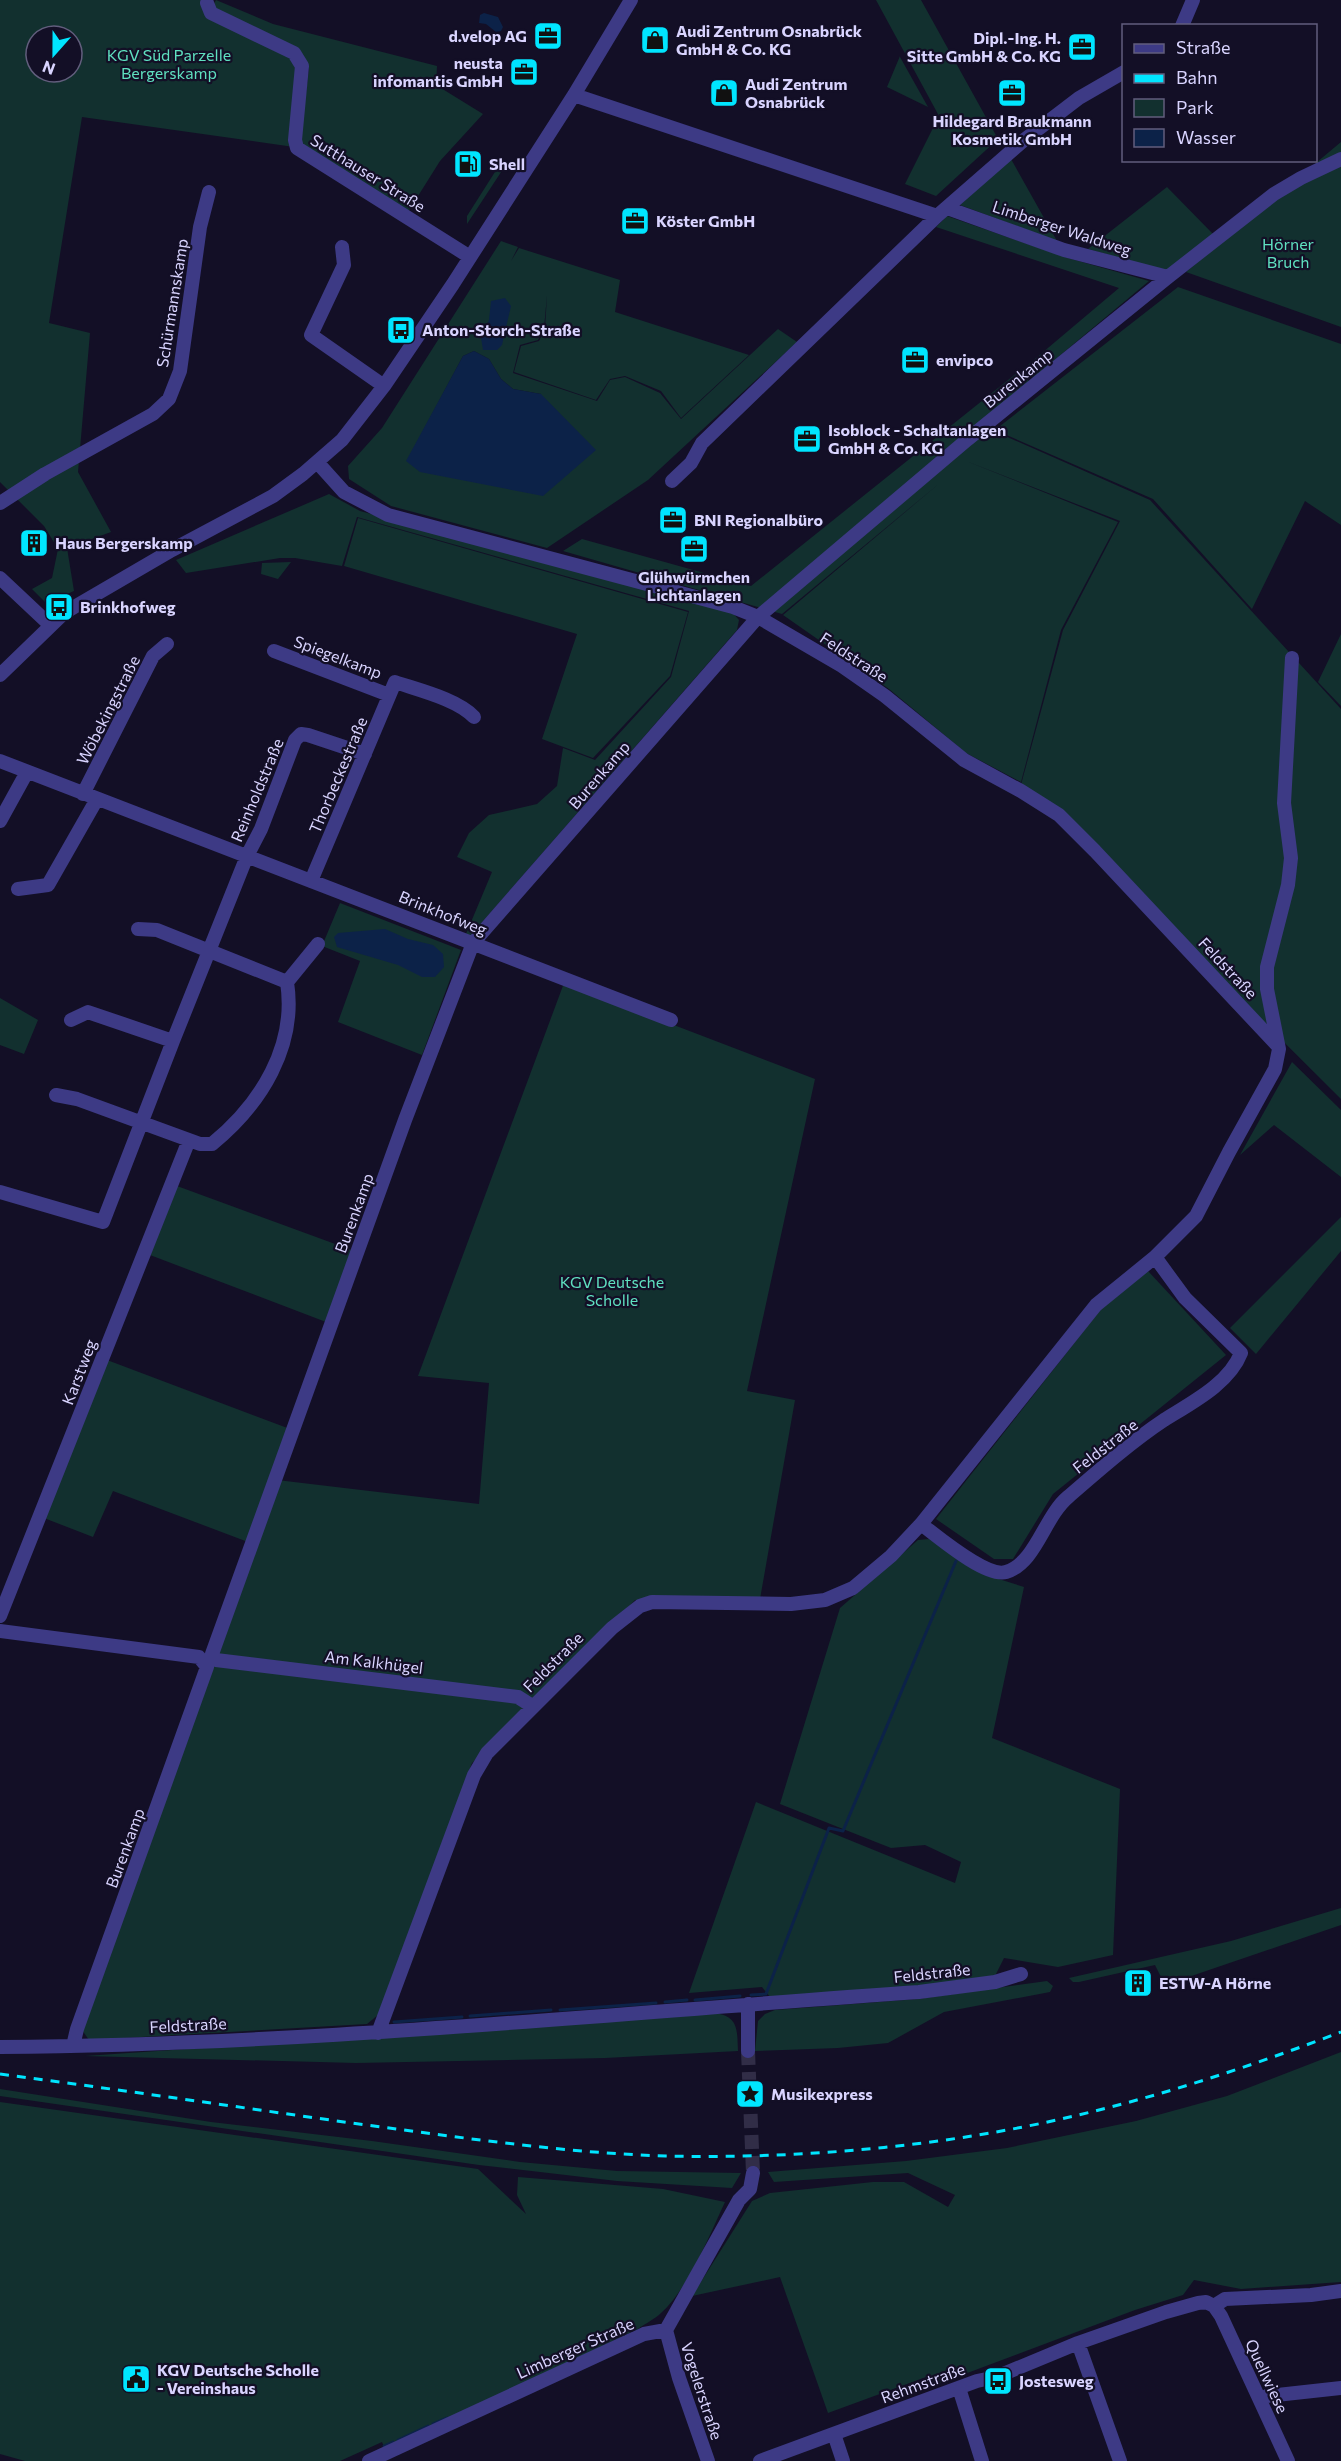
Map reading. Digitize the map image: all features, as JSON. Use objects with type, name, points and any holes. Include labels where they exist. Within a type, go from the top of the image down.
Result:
[{"type":"street","points":[[0,675],[50,625],[79,603],[273,496],[342,440],[384,386],[470,256],[574,95],[631,0]]},
{"type":"street","points":[[1183,24],[1193,0]]},
{"type":"street","name":"Sutthauser Straße","points":[[207,3],[212,13],[234,26],[294,53],[302,66],[295,140],[297,148],[470,256]]},
{"type":"street","points":[[672,481],[691,463],[702,443],[942,212],[1024,140],[1079,98],[1122,73]]},
{"type":"street","points":[[574,95],[942,212]]},
{"type":"street","name":"Burenkamp","points":[[74,2046],[80,2019],[209,1658],[405,1120],[473,943],[758,617],[968,439],[1168,277],[1274,194],[1300,178],[1341,159]]},
{"type":"street","name":"Schürmannskamp","points":[[0,503],[45,474],[153,414],[169,399],[180,371],[200,227],[209,192]]},
{"type":"street","name":"Limberger Waldweg","points":[[942,212],[1064,250],[1168,277]]},
{"type":"street","points":[[342,247],[344,265],[311,334],[384,386]]},
{"type":"street","name":"Feldstraße","points":[[317,462],[344,492],[388,515],[733,607],[758,617],[842,666],[885,696],[964,760],[1059,815],[1277,1045]]},
{"type":"street","points":[[0,578],[50,625]]},
{"type":"street","name":"Wöbekingstraße","points":[[83,794],[153,656],[167,644]]},
{"type":"street","name":"Spiegelkamp","points":[[274,651],[392,688],[453,703],[468,710],[474,717]]},
{"type":"street","name":"Feldstraße","points":[[378,2033],[474,1775],[487,1753],[532,1706],[612,1628],[640,1606],[652,1602],[791,1604],[825,1600],[853,1588],[891,1556],[921,1524],[1096,1305],[1155,1257],[1196,1216],[1275,1069],[1279,1049],[1267,989],[1267,967],[1288,885],[1290,858],[1284,802],[1292,658]]},
{"type":"street","name":"Thorbeckestraße","points":[[311,881],[392,688]]},
{"type":"street","name":"Reinholdstraße","points":[[0,1192],[103,1221],[209,949],[247,856],[261,829],[295,740],[301,734],[365,754]]},
{"type":"street","name":"Brinkhofweg","points":[[0,761],[671,1020]]},
{"type":"street","points":[[0,821],[27,772]]},
{"type":"street","points":[[18,890],[48,885],[97,799]]},
{"type":"street","points":[[138,929],[157,930],[287,981]]},
{"type":"street","points":[[56,1095],[77,1099],[189,1140],[212,1144],[251,1104],[270,1077],[287,1031],[290,1002],[287,981],[318,944]]},
{"type":"street","points":[[71,1020],[88,1012],[173,1041]]},
{"type":"street","name":"Karstweg","points":[[0,1616],[189,1140]]},
{"type":"street","name":"Feldstraße","points":[[921,1524],[988,1570],[1005,1573],[1024,1563],[1057,1506],[1164,1420],[1184,1409],[1236,1367],[1241,1353],[1185,1298],[1155,1257]]},
{"type":"street","name":"Am Kalkhügel","points":[[0,1630],[216,1660],[518,1697],[532,1706]]},
{"type":"street","name":"Feldstraße","points":[[0,2046],[74,2046],[378,2033],[919,1992],[995,1982],[1021,1974]]},
{"type":"street","points":[[748,2004],[748,2051]]},
{"type":"street","points":[[666,2330],[739,2200],[750,2189],[753,2173]]},
{"type":"street","points":[[1214,2306],[1225,2299],[1266,2298],[1341,2291]]},
{"type":"street","name":"Rehmstraße","points":[[760,2461],[958,2388],[996,2377],[1077,2343],[1198,2303],[1206,2302],[1214,2306]]},
{"type":"street","name":"Quellwiese","points":[[1214,2306],[1221,2316],[1288,2461]]},
{"type":"street","name":"Limberger Straße","points":[[369,2461],[644,2334],[666,2330]]},
{"type":"street","name":"Vogelerstraße","points":[[666,2330],[679,2378],[708,2461]]},
{"type":"street","points":[[1077,2343],[1120,2461]]},
{"type":"street","points":[[958,2388],[982,2461]]},
{"type":"street","points":[[1260,2400],[1267,2396],[1341,2388]]},
{"type":"street","points":[[834,2434],[843,2461]]},
{"type":"green space","name":"KGV Süd Parzelle Bergerskamp","points":[[0,0],[208,0],[209,13],[216,0],[273,24],[437,66],[436,85],[483,114],[440,161],[408,212],[300,143],[309,68],[302,66],[294,147],[82,117],[49,323],[90,333],[78,472],[111,532],[67,548],[74,591],[46,603],[32,589],[52,578],[58,549],[44,526],[0,482]]},
{"type":"green space","points":[[876,0],[921,0],[998,139],[936,196],[905,184],[939,116]]},
{"type":"green space","points":[[900,57],[928,107],[887,87]]},
{"type":"green space","name":"Hörner Bruch","points":[[1341,142],[1341,327],[1186,272]]},
{"type":"green space","points":[[1011,159],[1057,241],[960,205]]},
{"type":"green space","points":[[507,163],[467,224],[467,216],[500,164]]},
{"type":"green space","points":[[1167,187],[1213,234],[1167,271],[1088,249]]},
{"type":"green space","points":[[947,216],[1068,258],[1149,281],[1033,378],[1023,369],[1119,288],[936,227]]},
{"type":"green space","points":[[501,241],[518,247],[511,261],[519,248],[620,280],[615,312],[749,355],[681,418],[661,391],[625,376],[610,379],[596,400],[514,372],[521,346],[539,341],[545,329],[547,295],[544,328],[538,340],[520,345],[513,373],[597,401],[610,380],[625,377],[660,393],[681,419],[778,329],[797,342],[648,480],[547,548],[391,506],[349,479],[348,466],[382,428]],"holes":[[[474,351],[489,359],[501,379],[513,389],[541,394],[407,461],[463,356]]]},
{"type":"green space","points":[[1178,287],[1341,344],[1341,525],[1305,501],[1252,609],[1153,499],[995,430]]},
{"type":"green space","points":[[1018,372],[1029,381],[978,424],[1150,500],[1341,709],[1341,1099],[1064,823],[1019,792],[1063,630],[1120,521],[966,461],[1118,522],[1061,630],[1021,782],[966,753],[889,689],[783,615],[941,482],[782,614],[563,551],[582,539],[751,586]]},
{"type":"green space","points":[[329,494],[360,511],[732,612],[739,620],[737,630],[470,936],[466,934],[492,872],[457,857],[469,833],[489,815],[537,804],[557,786],[563,748],[595,760],[671,677],[689,611],[357,517],[342,566],[295,558],[280,558],[186,573],[176,560]]},
{"type":"green space","points":[[358,518],[688,612],[670,676],[593,758],[542,739],[577,634],[344,566]]},
{"type":"green space","points":[[291,562],[278,579],[261,574],[262,563]]},
{"type":"green space","points":[[1341,634],[1341,706],[1318,682]]},
{"type":"green space","points":[[340,903],[461,950],[422,1055],[338,1022],[360,961],[322,946]]},
{"type":"green space","name":"KGV Deutsche Scholle","points":[[564,983],[815,1079],[747,1391],[795,1400],[760,1599],[635,1600],[521,1718],[472,1763],[378,2015],[367,2024],[89,2040],[82,2030],[248,1542],[113,1491],[93,1537],[44,1518],[107,1360],[290,1429],[326,1322],[150,1255],[177,1186],[357,1252],[277,1480],[479,1504],[489,1383],[418,1376]]},
{"type":"green space","points":[[0,998],[38,1020],[24,1054],[0,1045]]},
{"type":"green space","points":[[1292,1062],[1341,1110],[1341,1177],[1274,1125],[1240,1155]]},
{"type":"green space","points":[[1341,1217],[1341,1251],[1256,1354],[1230,1328]]},
{"type":"green space","points":[[1148,1271],[1226,1355],[1053,1494],[1013,1559],[994,1559],[936,1519],[1101,1309]]},
{"type":"green space","points":[[929,1539],[989,1576],[1024,1587],[992,1738],[1120,1789],[1113,1955],[1058,1967],[1004,1958],[994,1978],[918,1988],[770,1997],[762,1987],[689,1993],[756,1802],[955,1883],[961,1862],[925,1845],[891,1848],[780,1804],[840,1608],[918,1540]]},
{"type":"green space","points":[[1341,1908],[1341,1925],[1165,1985],[1155,1965],[1079,1982],[1073,1982],[1069,1978],[1231,1941]]},
{"type":"green space","points":[[1047,1981],[1053,1986],[1050,1992],[944,2012],[888,2043],[838,2048],[755,2051],[758,2021],[765,2014],[775,2010],[918,1999]]},
{"type":"green space","points":[[714,2013],[728,2017],[735,2025],[738,2051],[605,2058],[356,2063],[85,2056]]},
{"type":"green space","points":[[1341,2052],[1341,2282],[1241,2289],[1194,2280],[1183,2295],[1135,2310],[930,2387],[926,2377],[828,2413],[780,2277],[692,2296],[752,2201],[770,2193],[873,2182],[904,2182],[948,2207],[955,2195],[908,2173],[774,2182],[768,2172],[906,2161],[1007,2148],[1136,2121],[1227,2096]]},
{"type":"green space","points":[[0,2089],[211,2122],[372,2141],[520,2162],[617,2171],[741,2173],[732,2188],[617,2181],[479,2165],[0,2096]]},
{"type":"green space","points":[[0,2102],[478,2169],[526,2214],[517,2195],[518,2177],[663,2189],[725,2202],[689,2276],[671,2303],[656,2317],[638,2329],[385,2449],[382,2442],[340,2461],[25,2461],[0,2454]]},
{"type":"water","points":[[484,13],[498,17],[503,27],[501,31],[496,32],[486,24],[479,23],[480,15]]},
{"type":"water","points":[[505,298],[511,306],[502,345],[497,350],[483,350],[481,338],[489,320],[491,301]]},
{"type":"water","points":[[474,351],[489,359],[501,379],[513,389],[541,394],[596,450],[543,496],[420,472],[406,461],[463,356]]},
{"type":"water","points":[[385,929],[408,939],[433,945],[443,954],[444,967],[435,977],[422,977],[398,965],[337,947],[334,937],[338,933]]},
{"type":"waterway","points":[[751,1995],[766,1994],[829,1828],[843,1831],[956,1561]]},
{"type":"waterway","points":[[695,2000],[740,1996]]},
{"type":"waterway","points":[[665,2002],[687,2000]]},
{"type":"waterway","points":[[560,2010],[656,2003]]},
{"type":"waterway","points":[[470,2016],[551,2010]]},
{"type":"waterway","points":[[394,2022],[462,2017]]},
{"type":"waterway","points":[[433,2424],[447,2418]]},
{"type":"waterway","points":[[398,2440],[428,2426]]},
{"type":"waterway","points":[[384,2446],[393,2442]]},
{"type":"tunnel","points":[[748,2051],[753,2173]]},
{"type":"railway","points":[[0,2074],[478,2140],[553,2148],[666,2156],[767,2155],[871,2149],[1024,2127],[1108,2108],[1176,2089],[1341,2032]]},
{"type":"place","name":"d.velop AG","points":[[548,36]]},
{"type":"place","name":"Audi Zentrum Osnabrück GmbH & Co. KG","points":[[655,40]]},
{"type":"place","name":"Dipl.-Ing. H. Sitte GmbH & Co. KG","points":[[1082,47]]},
{"type":"place","name":"neusta infomantis GmbH","points":[[524,72]]},
{"type":"place","name":"Audi Zentrum Osnabrück","points":[[724,93]]},
{"type":"place","name":"Hildegard Braukmann Kosmetik GmbH","points":[[1012,93]]},
{"type":"place","name":"Shell","points":[[468,164]]},
{"type":"place","name":"Köster GmbH","points":[[635,221]]},
{"type":"place","name":"Anton-Storch-Straße","points":[[401,330]]},
{"type":"place","name":"envipco","points":[[915,360]]},
{"type":"place","name":"Isoblock - Schaltanlagen GmbH & Co. KG","points":[[807,439]]},
{"type":"place","name":"BNI Regionalbüro","points":[[673,520]]},
{"type":"place","name":"Haus Bergerskamp","points":[[34,543]]},
{"type":"place","name":"Glühwürmchen Lichtanlagen","points":[[694,549]]},
{"type":"place","name":"Brinkhofweg","points":[[59,607]]},
{"type":"place","name":"ESTW-A Hörne","points":[[1138,1983]]},
{"type":"place","name":"Musikexpress","points":[[750,2094]]},
{"type":"place","name":"KGV Deutsche Scholle - Vereinshaus","points":[[136,2379]]},
{"type":"place","name":"Jostesweg","points":[[998,2381]]}]
